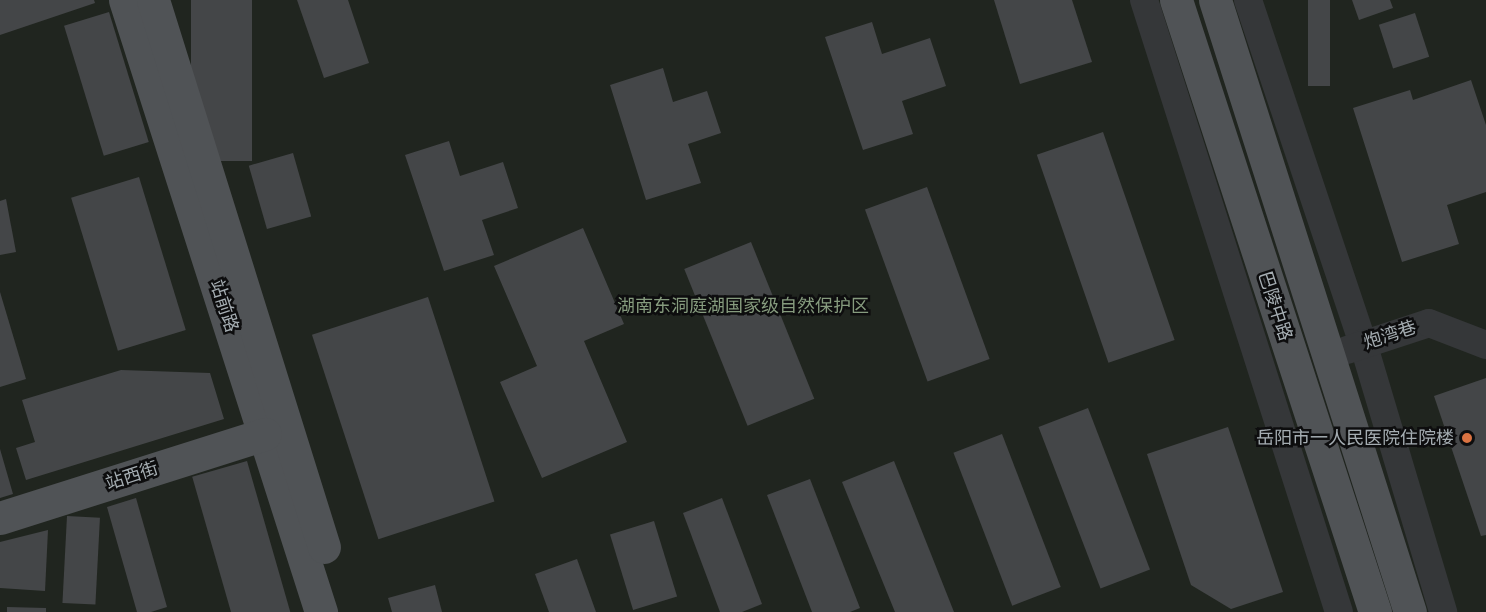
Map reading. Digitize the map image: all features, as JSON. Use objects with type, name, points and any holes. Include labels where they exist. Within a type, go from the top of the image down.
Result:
[{"type":"main road","name":"站前路","points":[[125,0],[321,612]]},
{"type":"main road","name":"站前路","points":[[153,0],[344,612]]},
{"type":"main road","name":"巴陵中路","points":[[1176,0],[1375,612]]},
{"type":"main road","name":"巴陵中路","points":[[1215,0],[1410,612]]},
{"type":"main road","name":"站西街","points":[[0,518],[265,434]]},
{"type":"street","points":[[1144,0],[1339,612]]},
{"type":"street","points":[[1248,0],[1363,343],[1443,612]]},
{"type":"street","points":[[1176,99],[1194,56]]},
{"type":"street","name":"炮湾巷","points":[[1329,359],[1363,343],[1429,322],[1486,345]]},
{"type":"green space","name":"湖南东洞庭湖国家级自然保护区","points":[[0,0],[1486,0],[1486,612],[0,612]]},
{"type":"building","points":[[0,0],[94,0],[95,3],[0,35]]},
{"type":"building","points":[[191,0],[252,0],[252,161],[191,161]]},
{"type":"building","points":[[297,0],[348,0],[369,63],[324,78]]},
{"type":"building","points":[[994,0],[1072,0],[1092,62],[1020,84]]},
{"type":"building","points":[[1308,0],[1330,0],[1330,86],[1308,86]]},
{"type":"building","points":[[1352,0],[1390,0],[1393,8],[1359,20]]},
{"type":"building","points":[[109,12],[149,142],[104,156],[64,26]]},
{"type":"building","points":[[1415,13],[1429,57],[1393,68],[1379,25]]},
{"type":"building","points":[[872,22],[882,54],[930,38],[946,86],[902,101],[913,134],[863,150],[825,37]]},
{"type":"building","points":[[663,68],[673,102],[707,91],[721,133],[688,144],[701,183],[646,200],[610,85]]},
{"type":"building","points":[[1471,80],[1486,125],[1486,192],[1447,205],[1459,244],[1402,262],[1353,108],[1410,90],[1413,100]]},
{"type":"building","points":[[1103,132],[1175,340],[1108,363],[1037,155]]},
{"type":"building","points":[[449,141],[460,176],[503,162],[518,208],[482,220],[494,255],[444,271],[405,155]]},
{"type":"building","points":[[293,153],[311,216],[267,229],[249,166]]},
{"type":"building","points":[[139,177],[186,330],[118,351],[71,198]]},
{"type":"building","points":[[927,187],[990,359],[928,382],[865,210]]},
{"type":"building","points":[[6,199],[16,252],[0,255],[0,201]]},
{"type":"building","points":[[583,228],[624,324],[584,341],[627,442],[542,478],[500,382],[537,366],[494,266]]},
{"type":"building","points":[[751,242],[814,399],[748,426],[684,269]]},
{"type":"building","points":[[0,292],[26,379],[0,387]]},
{"type":"building","points":[[428,297],[494,501],[378,539],[312,335]]},
{"type":"building","points":[[121,370],[210,373],[224,419],[26,480],[16,448],[35,442],[22,400]]},
{"type":"building","name":"岳阳市一人民医院住院楼","points":[[1486,378],[1486,535],[1481,536],[1434,396]]},
{"type":"building","points":[[1088,408],[1150,570],[1101,589],[1039,427]]},
{"type":"building","points":[[1228,427],[1283,592],[1231,609],[1191,585],[1147,454]]},
{"type":"building","points":[[1002,434],[1061,587],[1012,606],[953,453]]},
{"type":"building","points":[[0,449],[13,494],[0,498]]},
{"type":"building","points":[[247,461],[290,612],[231,612],[192,477]]},
{"type":"building","points":[[894,461],[954,612],[895,612],[842,482]]},
{"type":"building","points":[[810,479],[860,608],[850,612],[812,612],[767,495]]},
{"type":"building","points":[[136,498],[167,607],[151,612],[137,612],[107,507]]},
{"type":"building","points":[[722,498],[762,604],[742,612],[720,612],[683,513]]},
{"type":"building","points":[[67,516],[100,518],[95,605],[62,603]]},
{"type":"building","points":[[654,521],[677,597],[633,610],[610,534]]},
{"type":"building","points":[[48,530],[45,591],[0,588],[0,542]]},
{"type":"building","points":[[577,559],[596,612],[549,612],[535,574]]},
{"type":"building","points":[[435,585],[442,612],[392,612],[388,598]]},
{"type":"building","points":[[7,607],[46,608],[46,612],[7,612]]},
{"type":"place","name":"岳阳市一人民医院住院楼","points":[[1467,438]]}]
